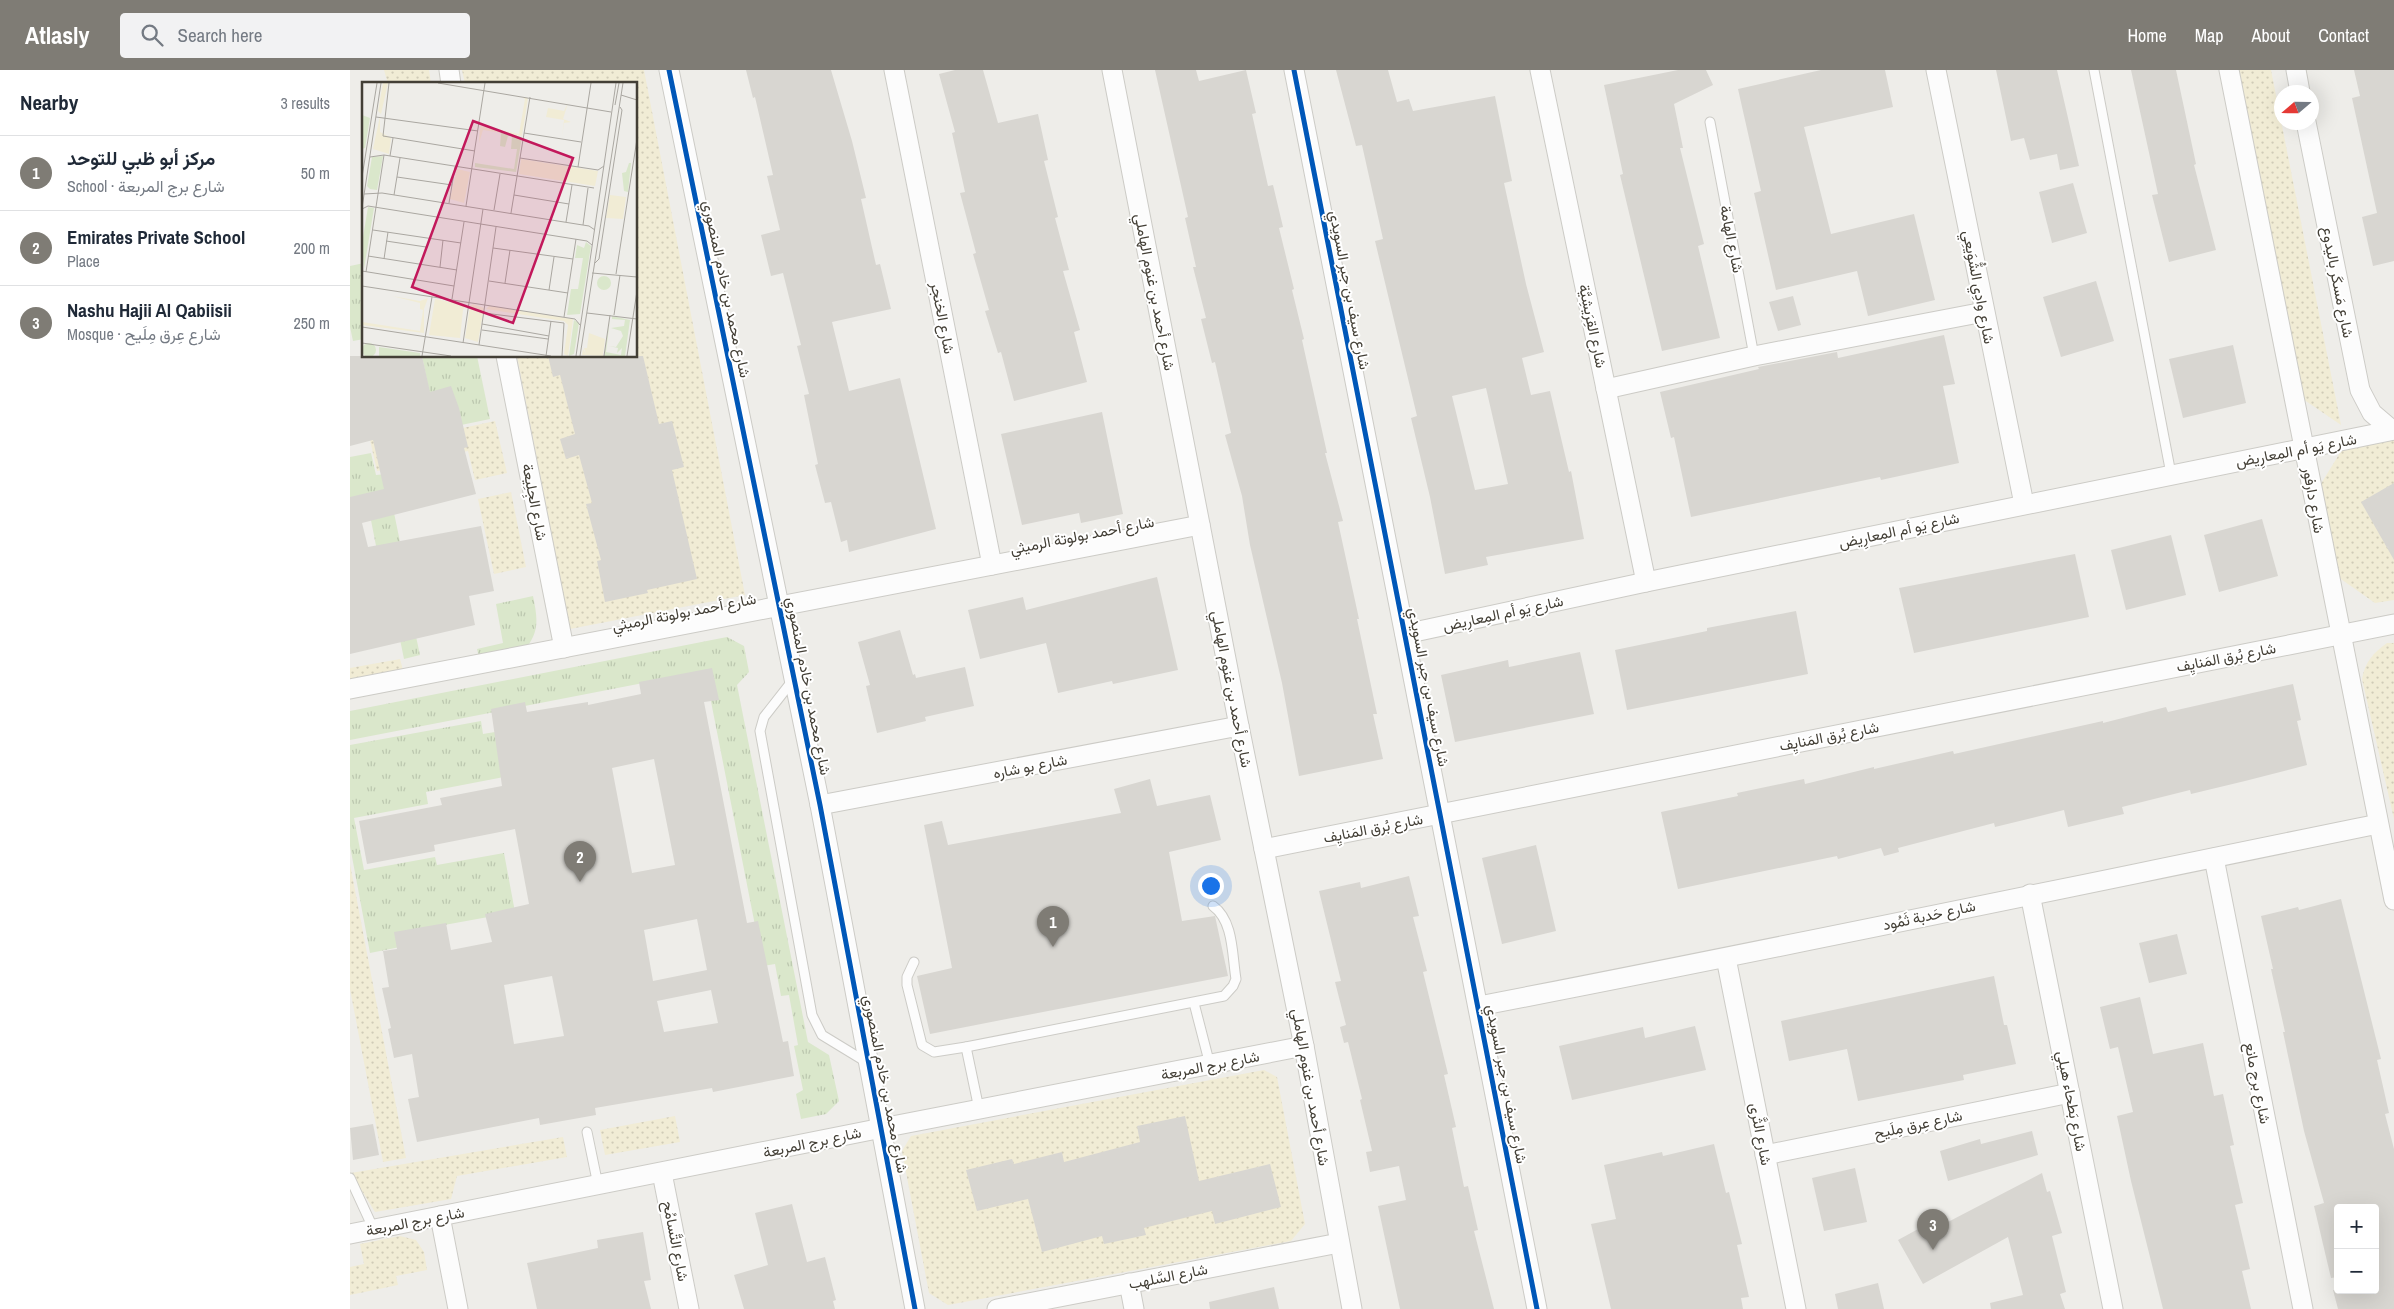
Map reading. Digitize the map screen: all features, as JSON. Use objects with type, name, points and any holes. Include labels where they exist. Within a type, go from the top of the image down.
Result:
[{"type":"street","name":"شارع محمد بن خادم المنصوري","points":[[669,70],[795,677],[916,1309]]},
{"type":"street","name":"شارع الخنجر","points":[[894,70],[992,565]]},
{"type":"street","name":"شارع أحمد بن غنوم الهاملي","points":[[1112,70],[1239,726],[1304,1046],[1352,1309]]},
{"type":"street","name":"شارع سيف بن جبر السويدي","points":[[1294,70],[1480,1006],[1537,1309]]},
{"type":"street","name":"شارع القِرَيشِيَّة","points":[[1540,70],[1646,582]]},
{"type":"street","name":"شارع وادِي الشُّوَيعِي","points":[[1936,70],[2024,504]]},
{"type":"street","name":"شارع دارفور","points":[[2229,70],[2305,449],[2339,634],[2394,900]]},
{"type":"street","points":[[2296,70],[2299,85]]},
{"type":"street","name":"شارع مَسكَر باليدوع","points":[[2308,130],[2360,390],[2372,413],[2393,430]]},
{"type":"street","points":[[1606,389],[1754,356],[1984,312]]},
{"type":"street","name":"شارع الجِلِيعة","points":[[506,358],[564,648]]},
{"type":"street","name":"شارع يَو أم المِعارِيض","points":[[1405,634],[1646,582],[2393,430]]},
{"type":"street","name":"شارع أحمد بولوتة الرميثي","points":[[350,689],[1200,525]]},
{"type":"street","name":"شارع بُرق المَنايِف","points":[[1264,850],[2394,624]]},
{"type":"street","name":"شارع بو شاره","points":[[820,805],[1239,726]]},
{"type":"street","name":"شارع حَدبة ثَمُود","points":[[1480,1006],[1726,958],[2378,824]]},
{"type":"street","name":"شارع برج مانع","points":[[2214,858],[2303,1309]]},
{"type":"street","name":"شارع بَطحاء هيلي","points":[[2030,894],[2114,1309]]},
{"type":"street","name":"شارع الثَّرى","points":[[1726,958],[1796,1309]]},
{"type":"street","name":"شارع برج المربعة","points":[[350,1234],[1304,1046]]},
{"type":"street","name":"شارع عِرق مِلَيح","points":[[1765,1155],[2070,1092]]},
{"type":"street","name":"شارع التَّسامُح","points":[[662,1173],[689,1309]]},
{"type":"street","points":[[440,1216],[458,1309]]},
{"type":"street","name":"شارع السَّلهب","points":[[997,1309],[1339,1243]]},
{"type":"street","points":[[1129,1283],[1134,1309]]},
{"type":"lane","points":[[2094,70],[2171,474]]},
{"type":"lane","name":"شارع الهامة","points":[[1710,122],[1754,356]]},
{"type":"lane","points":[[795,677],[764,717],[760,731],[812,1014],[822,1035],[869,1064]]},
{"type":"lane","points":[[914,962],[910,969],[907,985],[922,1045],[934,1052],[966,1047],[1224,996],[1233,986],[1236,979],[1226,922],[1219,910],[1213,906]]},
{"type":"lane","points":[[1194,1003],[1210,1065]]},
{"type":"lane","points":[[966,1047],[979,1109]]},
{"type":"lane","points":[[586,1132],[598,1185]]},
{"type":"lane","points":[[350,1178],[374,1230]]},
{"type":"green space","points":[[362,263],[362,339],[353,341],[350,327],[350,266]]},
{"type":"green space","points":[[422,358],[477,358],[490,419],[437,430]]},
{"type":"green space","points":[[371,453],[376,475],[386,474],[405,566],[401,567],[420,655],[404,659],[385,566],[380,566],[367,500],[350,503],[350,457]]},
{"type":"green space","points":[[533,596],[536,629],[527,647],[479,657],[477,649],[503,643],[496,604]]},
{"type":"green space","points":[[727,637],[744,646],[749,672],[737,685],[808,1042],[829,1055],[839,1101],[826,1114],[801,1119],[796,1094],[803,1090],[794,1046],[798,1045],[789,995],[781,996],[775,964],[763,966],[705,671],[350,740],[350,711]]},
{"type":"green space","points":[[481,721],[483,734],[495,732],[504,777],[426,792],[428,804],[354,818],[364,870],[435,857],[437,865],[504,853],[515,912],[417,930],[420,943],[370,953],[350,846],[350,745]]},
{"type":"sand","points":[[384,70],[429,70],[431,82],[387,82]]},
{"type":"sand","points":[[462,70],[644,70],[745,595],[570,629],[517,358],[638,358],[638,82],[465,82]]},
{"type":"sand","points":[[2236,70],[2271,70],[2274,85],[2274,130],[2283,130],[2341,425],[2300,397]]},
{"type":"sand","points":[[495,421],[507,473],[475,480],[468,451],[377,471],[370,440],[435,434]]},
{"type":"sand","points":[[2394,437],[2394,600],[2375,603],[2338,577],[2319,487],[2343,448]]},
{"type":"sand","points":[[511,492],[526,567],[494,574],[478,499]]},
{"type":"sand","points":[[2387,643],[2394,643],[2394,819],[2362,679],[2370,658]]},
{"type":"sand","points":[[400,659],[403,670],[350,681],[350,668]]},
{"type":"sand","points":[[350,864],[406,1158],[383,1162],[350,989]]},
{"type":"sand","points":[[1264,1070],[1277,1077],[1305,1224],[1291,1241],[948,1305],[929,1293],[902,1151],[911,1136]]},
{"type":"sand","points":[[675,1116],[680,1142],[605,1155],[600,1130]]},
{"type":"sand","points":[[563,1137],[567,1157],[457,1176],[451,1199],[375,1212],[351,1173]]},
{"type":"sand","points":[[400,1236],[416,1240],[424,1252],[427,1270],[396,1276],[398,1285],[350,1295],[350,1267],[364,1264],[360,1244]]},
{"type":"building","points":[[746,70],[831,70],[852,141],[866,198],[861,199],[876,265],[880,264],[891,309],[832,322],[849,391],[900,378],[936,529],[849,552],[847,540],[841,542],[831,502],[825,503],[815,465],[818,464],[804,395],[809,394],[797,346],[801,345],[783,273],[771,276],[761,235],[780,230],[767,176],[773,175],[755,97],[753,98]]},
{"type":"building","points":[[955,70],[983,70],[998,123],[1038,114],[1048,160],[1044,161],[1058,217],[1055,218],[1069,270],[1063,271],[1080,330],[1074,332],[1087,382],[1014,401],[1001,352],[998,353],[985,311],[989,310],[973,254],[976,253],[960,193],[965,192],[952,133],[955,132],[939,74]]},
{"type":"building","points":[[1155,70],[1196,70],[1199,81],[1246,70],[1256,113],[1252,114],[1268,186],[1273,185],[1283,227],[1279,228],[1294,289],[1292,290],[1304,339],[1302,340],[1327,453],[1325,453],[1343,521],[1338,522],[1359,619],[1357,619],[1377,714],[1373,714],[1383,759],[1299,776],[1282,683],[1250,545],[1242,496],[1225,435],[1231,433],[1215,362],[1212,363],[1201,319],[1206,318],[1193,267],[1196,267],[1185,218],[1188,217]]},
{"type":"building","points":[[1336,70],[1388,70],[1397,102],[1409,99],[1413,111],[1495,96],[1512,181],[1504,183],[1526,284],[1544,352],[1522,358],[1531,395],[1550,391],[1569,472],[1571,471],[1584,539],[1486,557],[1488,565],[1445,574],[1430,497],[1411,418],[1417,416],[1375,241],[1383,239],[1362,145],[1356,146]],"holes":[[[1486,388],[1508,484],[1475,490],[1452,396]]]},
{"type":"building","points":[[1678,70],[1706,70],[1713,85],[1674,104],[1683,148],[1680,148],[1704,244],[1698,246],[1720,338],[1662,351],[1620,175],[1623,174],[1604,85]]},
{"type":"building","points":[[1821,70],[1885,70],[1893,107],[1804,127],[1831,234],[1914,214],[1935,300],[1868,316],[1857,271],[1776,290],[1754,193],[1761,191],[1738,89]]},
{"type":"building","points":[[1996,70],[2057,70],[2079,166],[2060,170],[2057,154],[2030,160],[2024,138],[2011,141]]},
{"type":"building","points":[[2131,70],[2176,70],[2196,164],[2194,165],[2216,250],[2169,262],[2152,195],[2158,194]]},
{"type":"building","points":[[2354,70],[2394,70],[2394,261],[2373,266],[2362,217],[2377,213],[2352,98],[2360,96]]},
{"type":"building","points":[[2073,183],[2087,233],[2052,243],[2039,192]]},
{"type":"building","points":[[2096,281],[2114,341],[2061,357],[2043,297]]},
{"type":"building","points":[[1793,296],[1801,325],[1778,331],[1769,302]]},
{"type":"building","points":[[1944,335],[1955,384],[1943,386],[1959,463],[1881,480],[1880,477],[1691,517],[1674,437],[1671,438],[1660,392],[1759,369],[1758,367],[1837,352],[1838,358]]},
{"type":"building","points":[[2233,345],[2246,403],[2183,418],[2169,359]]},
{"type":"building","points":[[350,356],[362,356],[362,358],[422,358],[430,392],[451,386],[459,408],[468,447],[464,448],[476,494],[362,523],[368,547],[481,526],[494,591],[469,596],[475,625],[350,654],[350,497],[384,489],[373,440],[350,446]]},
{"type":"building","points":[[638,356],[643,356],[659,424],[672,421],[684,467],[672,470],[697,579],[647,590],[648,593],[605,602],[597,561],[601,560],[586,504],[592,503],[579,455],[566,459],[560,439],[575,434],[560,375],[553,377],[548,358],[638,358]]},
{"type":"building","points":[[1102,412],[1123,514],[1081,523],[1079,513],[1022,525],[1001,434]]},
{"type":"building","points":[[2394,483],[2394,560],[2361,502]]},
{"type":"building","points":[[2262,519],[2278,576],[2219,592],[2204,535]]},
{"type":"building","points":[[2171,535],[2186,595],[2126,610],[2111,550]]},
{"type":"building","points":[[2075,554],[2089,617],[1914,653],[1899,588]]},
{"type":"building","points":[[1157,577],[1178,670],[1113,684],[1112,681],[1058,693],[1046,643],[980,659],[968,610],[1023,597],[1026,610]]},
{"type":"building","points":[[1796,611],[1808,674],[1627,710],[1615,650],[1707,631],[1707,628]]},
{"type":"building","points":[[900,630],[913,675],[915,674],[916,678],[965,667],[974,706],[925,717],[926,721],[877,733],[866,686],[870,685],[858,642]]},
{"type":"building","points":[[1580,652],[1594,714],[1455,742],[1441,675],[1508,660],[1509,667]]},
{"type":"building","points":[[712,668],[719,700],[704,702],[747,923],[758,921],[783,1042],[788,1041],[794,1076],[713,1092],[712,1088],[595,1108],[596,1115],[540,1125],[539,1118],[417,1142],[408,1099],[419,1097],[412,1054],[394,1058],[388,1029],[391,1028],[382,988],[389,987],[383,951],[397,949],[394,932],[446,923],[451,950],[492,942],[485,914],[529,904],[515,829],[434,845],[435,851],[367,864],[359,821],[442,805],[440,798],[502,786],[491,709],[525,702],[527,712],[588,702],[588,705],[641,694],[639,682]],"holes":[[[654,759],[675,865],[632,873],[612,768]],[[697,919],[707,970],[653,981],[644,930]],[[552,976],[564,1036],[514,1044],[504,985]],[[711,990],[718,1023],[664,1032],[657,1001]]]},
{"type":"building","points":[[2293,684],[2301,720],[2297,721],[2307,765],[2191,794],[2190,790],[2122,807],[2124,814],[2068,827],[2064,810],[1995,827],[1994,823],[1898,848],[1899,852],[1884,856],[1881,848],[1838,859],[1837,856],[1678,889],[1661,812],[1738,796],[1737,793],[1804,779],[1805,784],[1874,767],[1874,769],[1953,751],[1954,754],[2103,721],[2103,723],[2166,707],[2168,712]]},
{"type":"building","points":[[1150,779],[1157,806],[1210,795],[1221,840],[1169,852],[1182,921],[1215,916],[1228,976],[930,1034],[917,976],[952,968],[924,825],[942,821],[948,845],[1121,813],[1114,789]]},
{"type":"building","points":[[1536,845],[1556,931],[1502,944],[1482,858]]},
{"type":"building","points":[[1409,876],[1419,916],[1413,917],[1427,971],[1423,972],[1448,1074],[1444,1075],[1456,1127],[1452,1128],[1464,1187],[1468,1186],[1478,1230],[1474,1231],[1494,1309],[1400,1309],[1378,1206],[1406,1200],[1399,1166],[1370,1172],[1366,1152],[1372,1151],[1360,1100],[1362,1099],[1348,1042],[1344,1043],[1340,1027],[1346,1025],[1335,982],[1341,981],[1319,891],[1360,882],[1361,888]]},
{"type":"building","points":[[2341,899],[2381,1059],[2377,1060],[2389,1113],[2385,1114],[2394,1149],[2394,1309],[2338,1309],[2334,1294],[2379,1294],[2379,1204],[2334,1204],[2334,1278],[2331,1278],[2314,1206],[2324,1203],[2304,1131],[2261,916],[2298,907],[2299,910]]},
{"type":"building","points":[[2177,934],[2187,974],[2149,983],[2139,943]]},
{"type":"building","points":[[1994,976],[2004,1025],[2007,1025],[2016,1064],[1963,1075],[1964,1080],[1858,1101],[1847,1049],[1789,1061],[1781,1021]]},
{"type":"building","points":[[2140,997],[2153,1054],[2203,1043],[2214,1096],[2223,1094],[2234,1145],[2230,1146],[2243,1203],[2235,1205],[2250,1269],[2242,1271],[2251,1309],[2163,1309],[2117,1116],[2133,1112],[2118,1047],[2110,1049],[2100,1007]]},
{"type":"building","points":[[1695,1026],[1706,1070],[1572,1100],[1559,1046],[1643,1027],[1645,1038]]},
{"type":"building","points":[[1185,1116],[1199,1181],[1270,1164],[1281,1207],[1215,1224],[1212,1211],[1144,1228],[1146,1235],[1104,1244],[1102,1236],[1042,1252],[1028,1199],[977,1211],[966,1170],[1012,1159],[1014,1164],[1062,1152],[1064,1162],[1140,1142],[1137,1126]]},
{"type":"building","points":[[373,1124],[379,1155],[353,1160],[350,1128]]},
{"type":"building","points":[[2032,1131],[2038,1155],[1948,1181],[1940,1151],[1980,1139],[1981,1144]]},
{"type":"building","points":[[1714,1144],[1726,1193],[1729,1192],[1742,1244],[1737,1245],[1749,1297],[1741,1298],[1743,1309],[1611,1309],[1591,1224],[1616,1219],[1604,1165],[1662,1152],[1663,1156]]},
{"type":"building","points":[[1855,1168],[1867,1222],[1824,1231],[1812,1178]]},
{"type":"building","points":[[2042,1173],[2047,1192],[2050,1191],[2062,1233],[2052,1236],[2066,1292],[2060,1294],[2065,1309],[1991,1309],[1990,1303],[2023,1295],[2008,1237],[1923,1284],[1898,1240],[1942,1216],[1946,1223]]},
{"type":"building","points":[[792,1204],[807,1262],[825,1257],[836,1300],[833,1301],[835,1309],[744,1309],[734,1275],[768,1265],[755,1213]]},
{"type":"building","points":[[643,1232],[651,1280],[644,1281],[651,1309],[537,1309],[527,1263],[598,1248],[597,1240]]},
{"type":"building","points":[[1878,1283],[1884,1309],[1838,1309],[1835,1294]]},
{"type":"building","points":[[1274,1287],[1279,1309],[1210,1309],[1209,1302]]},
{"type":"cycle path","points":[[669,70],[820,805],[915,1309]]},
{"type":"cycle path","points":[[1294,70],[1537,1309]]},
{"type":"place","name":"Emirates Private School","points":[[580,882]]},
{"type":"place","name":"مركز أبو ظبي للتوحد","points":[[1053,947]]},
{"type":"place","name":"Nashu Hajii Al Qabiisii","points":[[1933,1250]]}]
